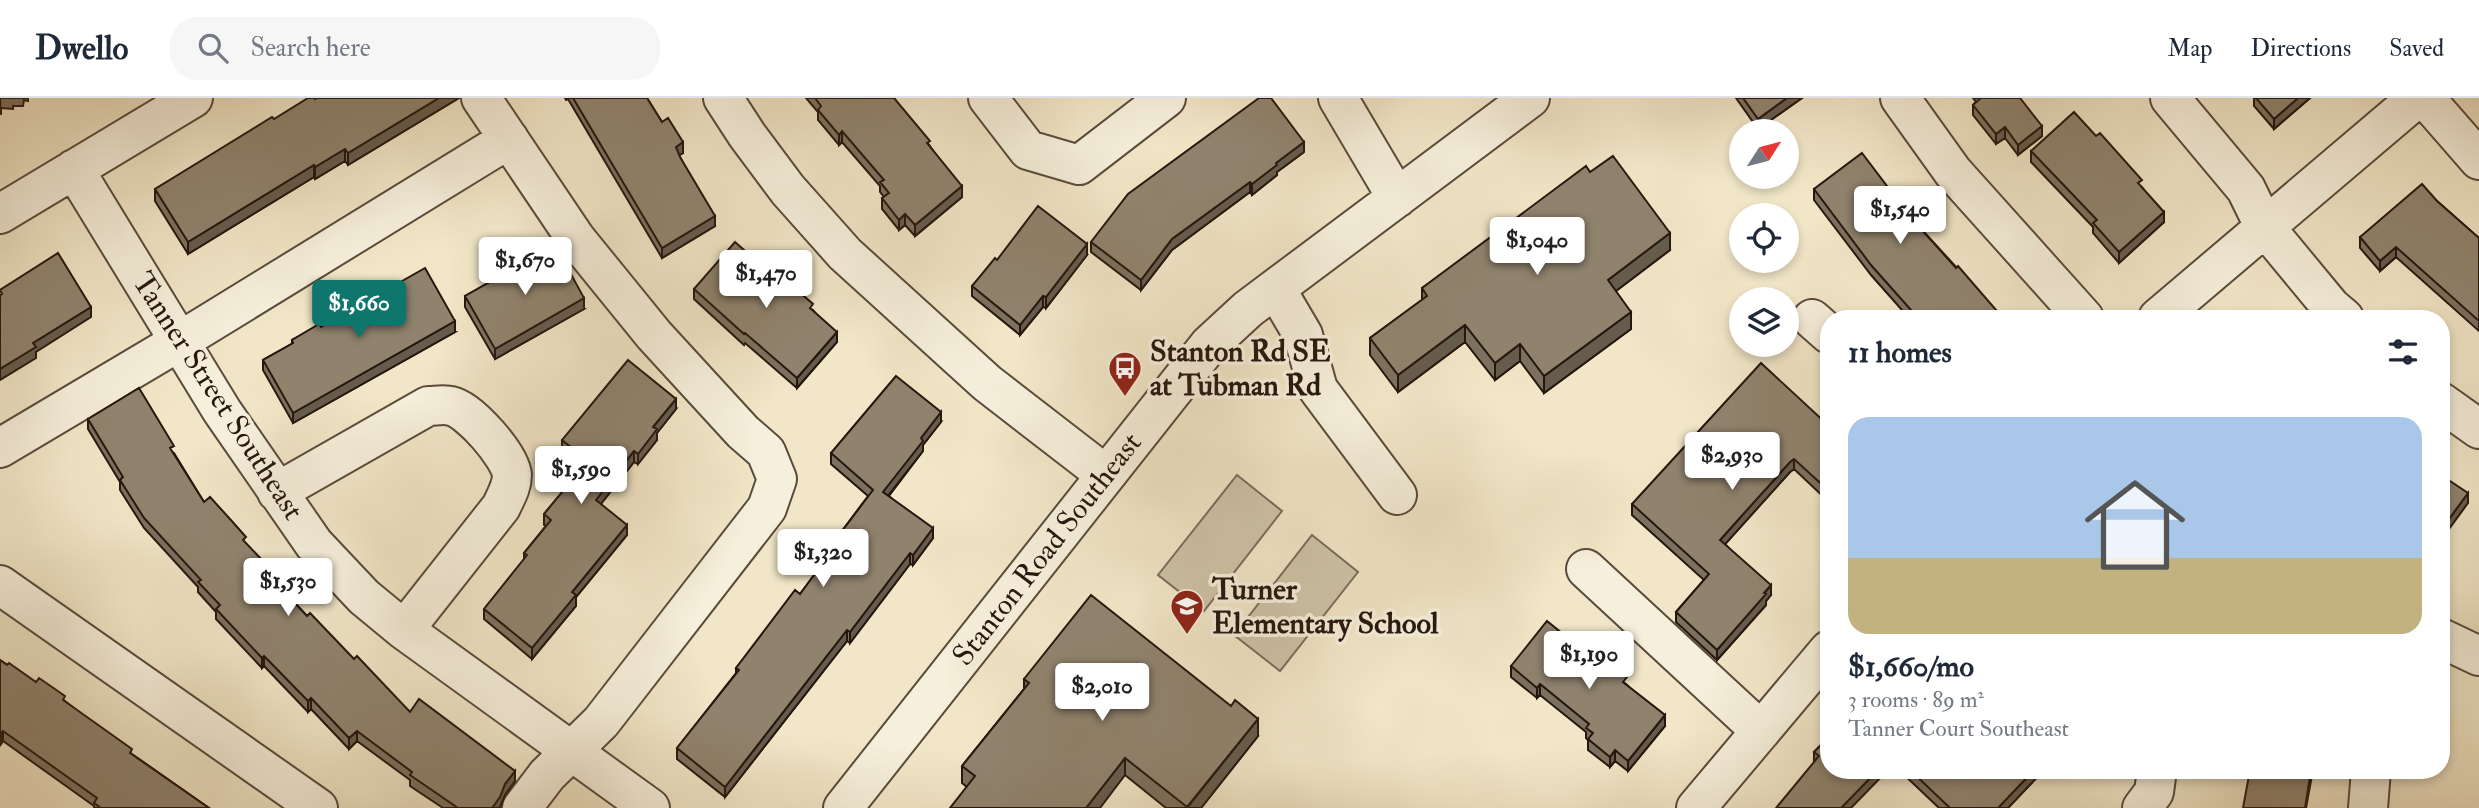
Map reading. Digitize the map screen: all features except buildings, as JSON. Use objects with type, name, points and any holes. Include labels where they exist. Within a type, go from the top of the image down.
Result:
[{"type":"street","points":[[0,214],[193,98]]},
{"type":"street","points":[[481,98],[576,239],[654,335],[743,432],[766,452],[777,479],[767,508],[601,722],[547,775],[522,808]]},
{"type":"street","points":[[723,98],[788,190],[845,254],[988,383],[1106,474]]},
{"type":"street","points":[[988,98],[1028,150],[1079,165],[1166,98]]},
{"type":"street","points":[[1338,98],[1397,198]]},
{"type":"street","name":"Stanton Road Southeast","points":[[843,808],[1209,345],[1234,321],[1530,98]]},
{"type":"street","points":[[1900,98],[1953,172],[2077,310]]},
{"type":"street","points":[[2170,98],[2246,189],[2264,226],[2335,310]]},
{"type":"street","points":[[2167,310],[2417,98]]},
{"type":"street","points":[[2425,98],[2479,160]]},
{"type":"street","points":[[0,448],[509,139]]},
{"type":"street","name":"Tanner Street Southeast","points":[[74,169],[228,421],[314,544],[364,597],[404,630],[650,808]]},
{"type":"street","points":[[1276,289],[1303,335],[1318,389],[1397,495]]},
{"type":"street","points":[[277,492],[428,406],[450,405],[471,417],[507,460],[512,473],[511,487],[501,507],[404,630]]},
{"type":"street","points":[[2450,408],[2479,429]]},
{"type":"street","points":[[1586,569],[1761,731]]},
{"type":"street","points":[[0,585],[318,808]]},
{"type":"street","points":[[2450,642],[2479,656]]},
{"type":"street","points":[[1696,808],[1820,661]]},
{"type":"street","points":[[2142,808],[2154,792],[2156,779]]},
{"type":"street","points":[[2368,808],[2370,779]]},
{"type":"shaded area","points":[[1237,475],[1282,511],[1204,611],[1158,575]]},
{"type":"shaded area","points":[[1312,535],[1358,572],[1280,671],[1234,635]]},
{"type":"place","name":"Stanton Rd SE at Tubman Rd","points":[[1125,398]]},
{"type":"place","name":"Turner Elementary School","points":[[1187,636]]}]
